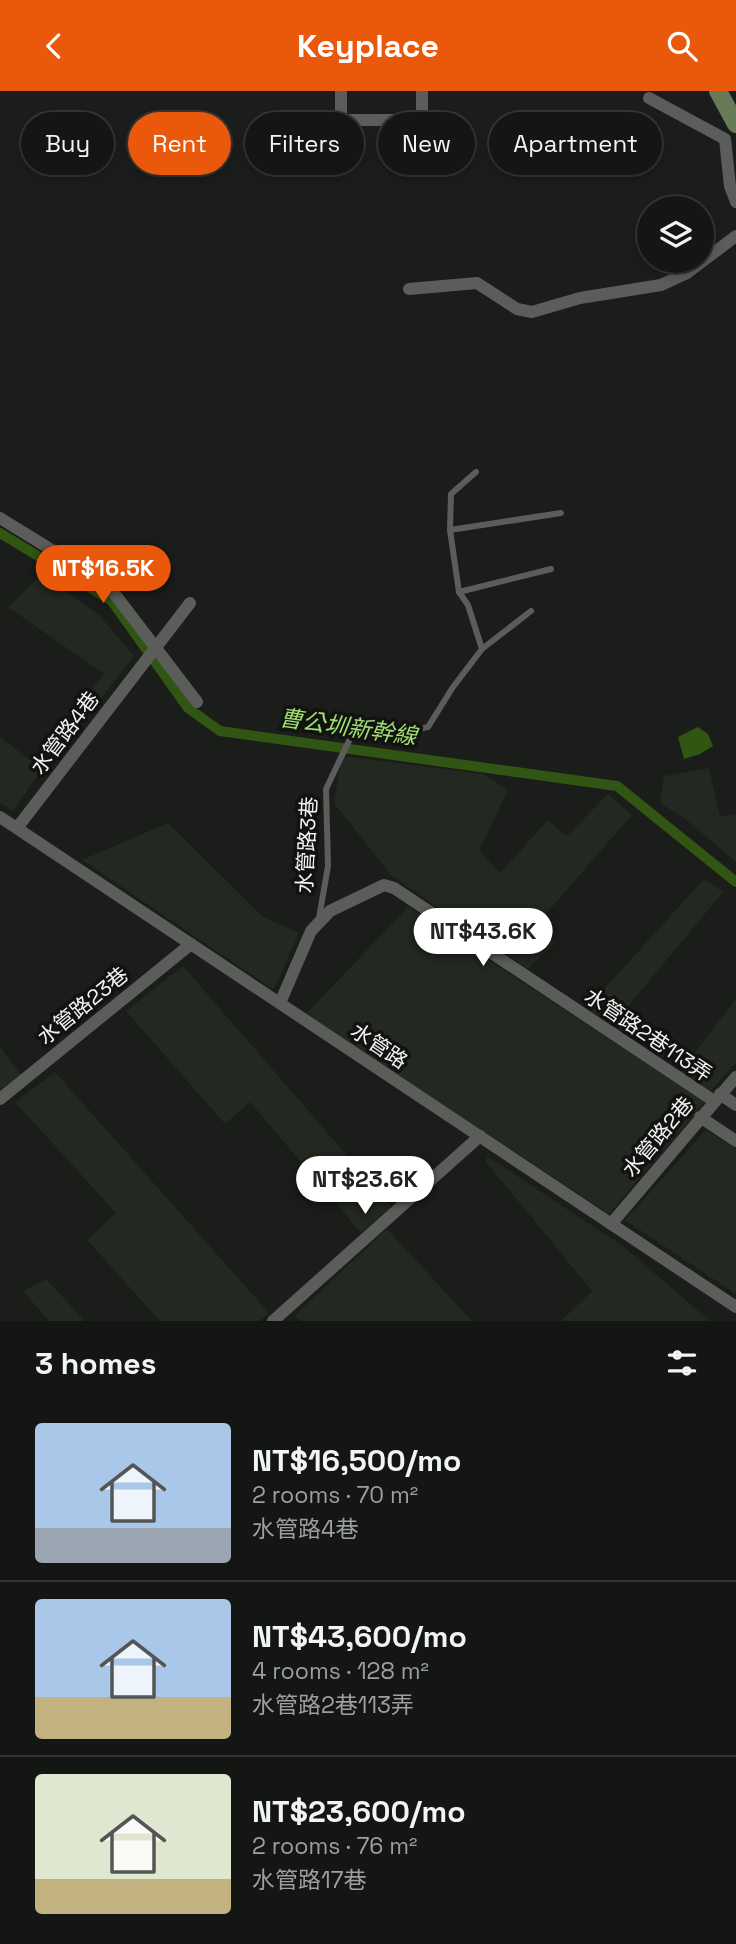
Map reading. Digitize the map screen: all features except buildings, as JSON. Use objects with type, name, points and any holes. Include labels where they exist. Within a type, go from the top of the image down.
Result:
[{"type":"street","points":[[341,91],[341,120],[422,120],[422,91]]},
{"type":"street","points":[[718,91],[736,124]]},
{"type":"street","points":[[649,98],[725,139],[730,186],[736,202]]},
{"type":"street","points":[[409,289],[477,283],[517,309],[532,312],[580,298],[661,285],[687,273],[736,236]]},
{"type":"street","points":[[0,518],[107,584],[197,702]]},
{"type":"street","name":"水管路4巷","points":[[17,828],[190,603]]},
{"type":"street","name":"水管路","points":[[0,817],[736,1307]]},
{"type":"street","name":"水管路2巷113弄","points":[[280,1003],[311,931],[330,911],[384,885],[394,888],[717,1098],[736,1105]]},
{"type":"street","name":"水管路23巷","points":[[0,1098],[191,944]]},
{"type":"street","name":"水管路2巷","points":[[611,1224],[736,1077]]},
{"type":"street","points":[[700,1117],[736,1141]]},
{"type":"street","points":[[273,1321],[480,1136]]},
{"type":"lane","points":[[476,472],[451,494],[450,530],[459,592],[467,605],[482,649],[531,611]]},
{"type":"lane","points":[[450,530],[561,513]]},
{"type":"lane","points":[[459,592],[551,569]]},
{"type":"lane","name":"水管路3巷","points":[[319,923],[328,866],[326,789],[356,727],[398,733],[428,727],[453,687],[482,649]]},
{"type":"shaded area","points":[[43,573],[99,615],[134,656],[94,708],[81,700],[104,674],[8,607]]},
{"type":"shaded area","points":[[698,727],[708,734],[713,746],[684,759],[678,737]]},
{"type":"shaded area","points":[[0,737],[42,769],[13,811],[0,803]]},
{"type":"shaded area","points":[[342,756],[483,774],[508,790],[479,851],[500,873],[548,820],[567,836],[608,794],[632,815],[537,924],[555,943],[528,969],[391,875],[334,803]]},
{"type":"shaded area","points":[[709,768],[720,817],[736,814],[736,862],[685,819],[660,803],[664,776]]},
{"type":"shaded area","points":[[168,823],[263,917],[299,933],[274,990],[82,860]]},
{"type":"shaded area","points":[[704,879],[723,892],[624,1011],[639,1022],[630,1037],[587,1008]]},
{"type":"shaded area","points":[[408,907],[705,1102],[609,1214],[306,1014]]},
{"type":"shaded area","points":[[183,966],[391,1206],[361,1233],[250,1102],[225,1124],[126,1011]]},
{"type":"shaded area","points":[[736,999],[736,1062],[710,1092],[679,1073]]},
{"type":"shaded area","points":[[0,1047],[23,1077],[0,1094]]},
{"type":"shaded area","points":[[55,1072],[269,1313],[259,1321],[160,1321],[87,1240],[116,1213],[15,1102]]},
{"type":"shaded area","points":[[706,1130],[736,1149],[736,1294],[625,1220]]},
{"type":"shaded area","points":[[487,1156],[624,1247],[710,1321],[561,1321],[592,1291],[486,1162]]},
{"type":"shaded area","points":[[387,1229],[472,1321],[300,1321],[295,1315]]},
{"type":"shaded area","points":[[46,1279],[85,1321],[49,1321],[23,1291]]},
{"type":"waterway","name":"曹公圳新幹線","points":[[0,533],[112,601],[188,708],[220,731],[617,786],[736,882]]}]
